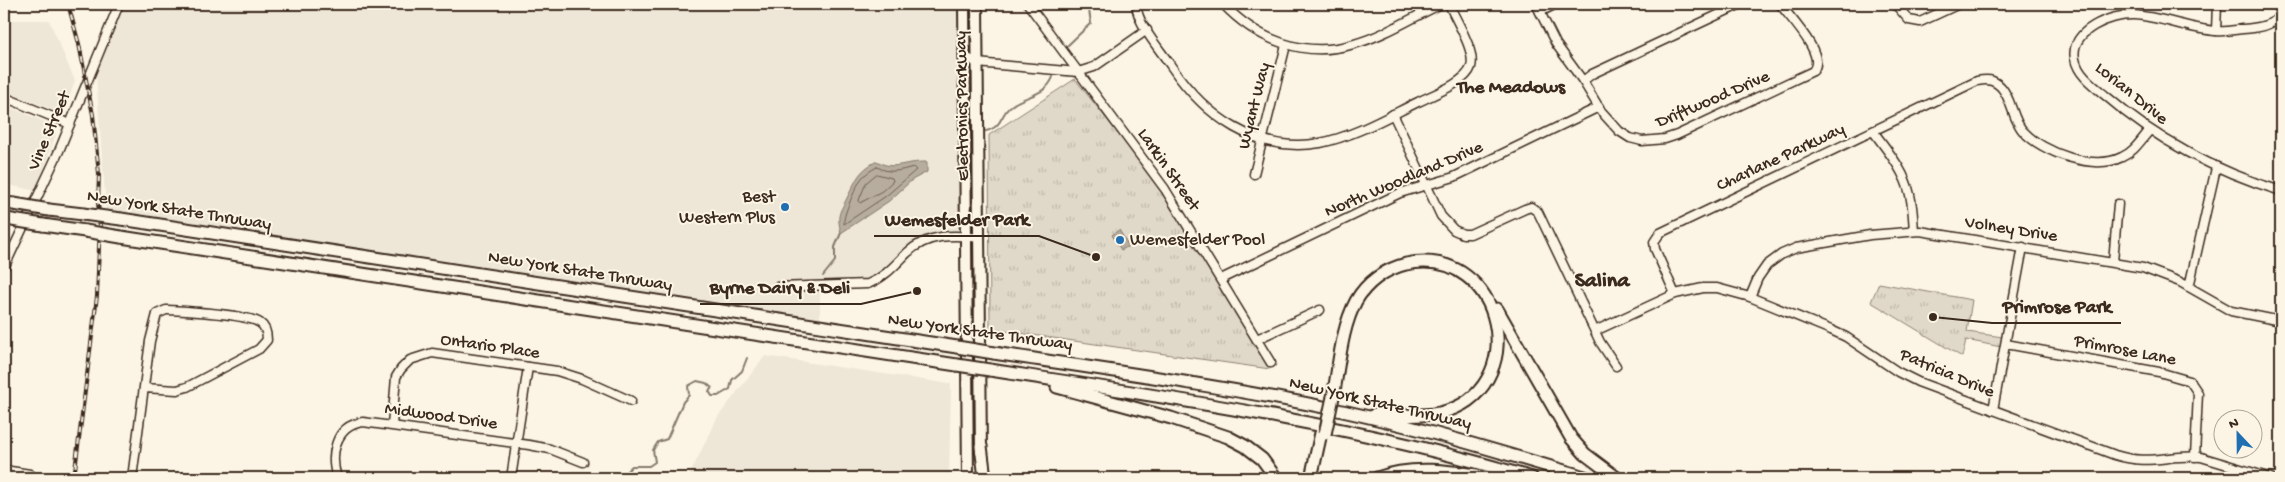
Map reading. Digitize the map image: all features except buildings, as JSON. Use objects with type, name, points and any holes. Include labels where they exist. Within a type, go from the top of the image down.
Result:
[{"type":"highway","name":"New York State Thruway","points":[[9,203],[1182,380],[1335,410],[1483,446],[1588,478]]},
{"type":"highway","name":"New York State Thruway","points":[[5,219],[1012,374],[1155,394],[1394,441],[1532,478]]},
{"type":"highway","points":[[1315,478],[1348,310],[1362,286],[1372,275],[1394,263],[1421,258],[1448,262],[1468,272],[1488,292],[1571,438],[1591,460],[1617,478]]},
{"type":"highway","points":[[1330,396],[1351,312],[1362,292],[1381,275],[1398,266],[1414,263],[1441,264],[1461,273],[1473,282],[1487,299],[1496,323],[1498,347],[1489,376],[1470,397],[1448,410],[1418,415],[1335,410]]},
{"type":"highway","points":[[1012,374],[1171,418],[1228,438],[1245,446],[1262,459],[1276,478]]},
{"type":"highway","points":[[1311,478],[1323,433]]},
{"type":"highway","points":[[981,446],[983,478]]},
{"type":"highway","points":[[1377,478],[1405,471],[1430,470],[1495,478]]},
{"type":"main road","name":"Electronics Parkway","points":[[964,4],[979,128],[981,446]]},
{"type":"main road","name":"Electronics Parkway","points":[[968,478],[967,236],[970,64],[977,4]]},
{"type":"main road","points":[[968,414],[974,478]]},
{"type":"street","name":"Vine Street","points":[[4,268],[6,259],[70,124],[119,4]]},
{"type":"street","name":"Larkin Street","points":[[1028,4],[1165,189],[1271,363]]},
{"type":"street","points":[[1136,4],[1139,16],[1146,30],[1196,98],[1224,122],[1262,139],[1280,143],[1320,143],[1352,133],[1461,80],[1469,72],[1472,60],[1470,51],[1448,4]]},
{"type":"street","points":[[1223,4],[1247,26],[1286,45],[1320,50],[1354,44],[1441,4]]},
{"type":"street","name":"Driftwood Drive","points":[[1536,4],[1556,44],[1583,81],[1608,121],[1630,138],[1648,142],[1665,139],[1795,81],[1813,71],[1817,64],[1817,57],[1780,4]]},
{"type":"street","points":[[1540,12],[1556,4]]},
{"type":"street","points":[[1583,81],[1592,74],[1741,4]]},
{"type":"street","points":[[1896,4],[1909,20],[1920,22],[1959,4]]},
{"type":"street","points":[[2216,31],[2217,4]]},
{"type":"street","name":"Lorian Drive","points":[[2281,16],[2263,27],[2216,31],[2151,18],[2122,15],[2088,30],[2078,38],[2074,57],[2080,71],[2116,105],[2149,131],[2216,168],[2281,191]]},
{"type":"street","points":[[970,64],[1078,72],[1094,67],[1146,30]]},
{"type":"street","name":"Wyant Way","points":[[1254,174],[1286,45]]},
{"type":"street","name":"Charlane Parkway","points":[[1675,294],[1655,249],[1654,242],[1660,232],[1975,81],[1987,79],[2002,88],[2023,131],[2032,140],[2051,151],[2068,157],[2104,162],[2122,158],[2132,151],[2149,131]]},
{"type":"street","points":[[4,97],[70,124]]},
{"type":"street","name":"North Woodland Drive","points":[[1221,279],[1400,194],[1454,177],[1598,107]]},
{"type":"street","points":[[1393,114],[1444,220],[1454,230],[1463,234],[1470,234],[1525,209],[1534,209],[1541,218],[1595,331],[1616,366]]},
{"type":"street","points":[[1873,130],[1899,169],[1907,186],[1914,231]]},
{"type":"street","points":[[2189,287],[2216,168]]},
{"type":"street","points":[[2113,262],[2118,204]]},
{"type":"street","name":"Volney Drive","points":[[1750,297],[1758,278],[1767,265],[1782,254],[1796,248],[1870,235],[1914,231],[2113,262],[2158,272],[2231,311],[2281,321]]},
{"type":"street","points":[[777,287],[868,284],[880,279],[908,252],[924,241],[936,237],[967,236],[980,238]]},
{"type":"street","points":[[1993,410],[2023,247]]},
{"type":"street","name":"Patricia Drive","points":[[1595,331],[1675,294],[1697,289],[1717,288],[1750,297],[1846,337],[1898,372],[1918,382],[2125,458],[2147,461],[2195,457],[2271,478]]},
{"type":"street","points":[[1257,338],[1320,310]]},
{"type":"street","points":[[132,478],[144,388],[154,321],[157,314],[162,311],[249,319],[262,324],[266,331],[266,340],[259,349],[198,382],[177,390],[144,388]]},
{"type":"street","name":"Primrose Lane","points":[[2006,344],[2159,372],[2190,381],[2198,393],[2195,457]]},
{"type":"street","name":"Ontario Place","points":[[392,424],[396,377],[401,368],[410,360],[432,353],[558,371],[582,379],[630,401]]},
{"type":"street","points":[[512,478],[528,366]]},
{"type":"street","name":"Midwood Drive","points":[[337,478],[333,466],[333,452],[337,440],[344,432],[359,422],[392,424],[550,449],[583,462]]},
{"type":"street","points":[[4,470],[30,474]]},
{"type":"shaded area","points":[[123,4],[959,4],[960,230],[934,234],[919,239],[880,274],[865,280],[847,282],[820,281],[820,318],[106,209],[96,76]]},
{"type":"shaded area","points":[[4,20],[49,20],[75,81],[66,107],[57,111],[4,91]]},
{"type":"shaded area","points":[[4,105],[50,124],[56,134],[36,191],[4,184]]},
{"type":"shaded area","points":[[765,356],[951,384],[949,478],[688,478],[717,418]]},
{"type":"green space","points":[[1075,79],[1158,184],[1270,369],[990,329],[989,135]]},
{"type":"green space","points":[[1879,283],[1972,300],[1967,332],[2003,337],[2001,347],[1966,340],[1962,357],[1871,302]]},
{"type":"water","points":[[877,161],[890,166],[927,162],[927,172],[912,180],[889,201],[841,233],[839,217],[843,206],[859,176],[866,168]]},
{"type":"water","name":"Wemesfelder Pool","points":[[1119,230],[1129,246],[1121,250],[1112,235]]},
{"type":"waterway","points":[[1065,48],[1091,23],[1088,4]]},
{"type":"waterway","points":[[986,131],[996,127],[1007,109],[1017,102],[1040,92],[1050,83],[1053,77]]},
{"type":"waterway","points":[[823,276],[835,261],[835,247],[841,233]]},
{"type":"waterway","points":[[620,478],[632,466],[649,466],[655,462],[653,450],[658,442],[667,439],[683,402],[689,395],[688,386],[697,381],[706,383],[712,388],[709,391],[712,396],[718,396],[730,389],[732,380],[742,371],[747,358]]},
{"type":"railway","points":[[68,4],[79,44],[93,115],[99,174],[98,203],[100,222],[97,296],[74,478]]},
{"type":"place","name":"Best Western Plus","points":[[785,207]]},
{"type":"place","name":"Wemesfelder Pool","points":[[1120,240]]},
{"type":"place","name":"Wemesfelder Park","points":[[1096,257]]},
{"type":"place","name":"Byrne Dairy & Deli","points":[[917,291]]},
{"type":"place","name":"Primrose Park","points":[[1933,317]]},
{"type":"district","name":"The Meadows","points":[[1511,88]]},
{"type":"district","name":"Salina","points":[[1602,282]]}]
